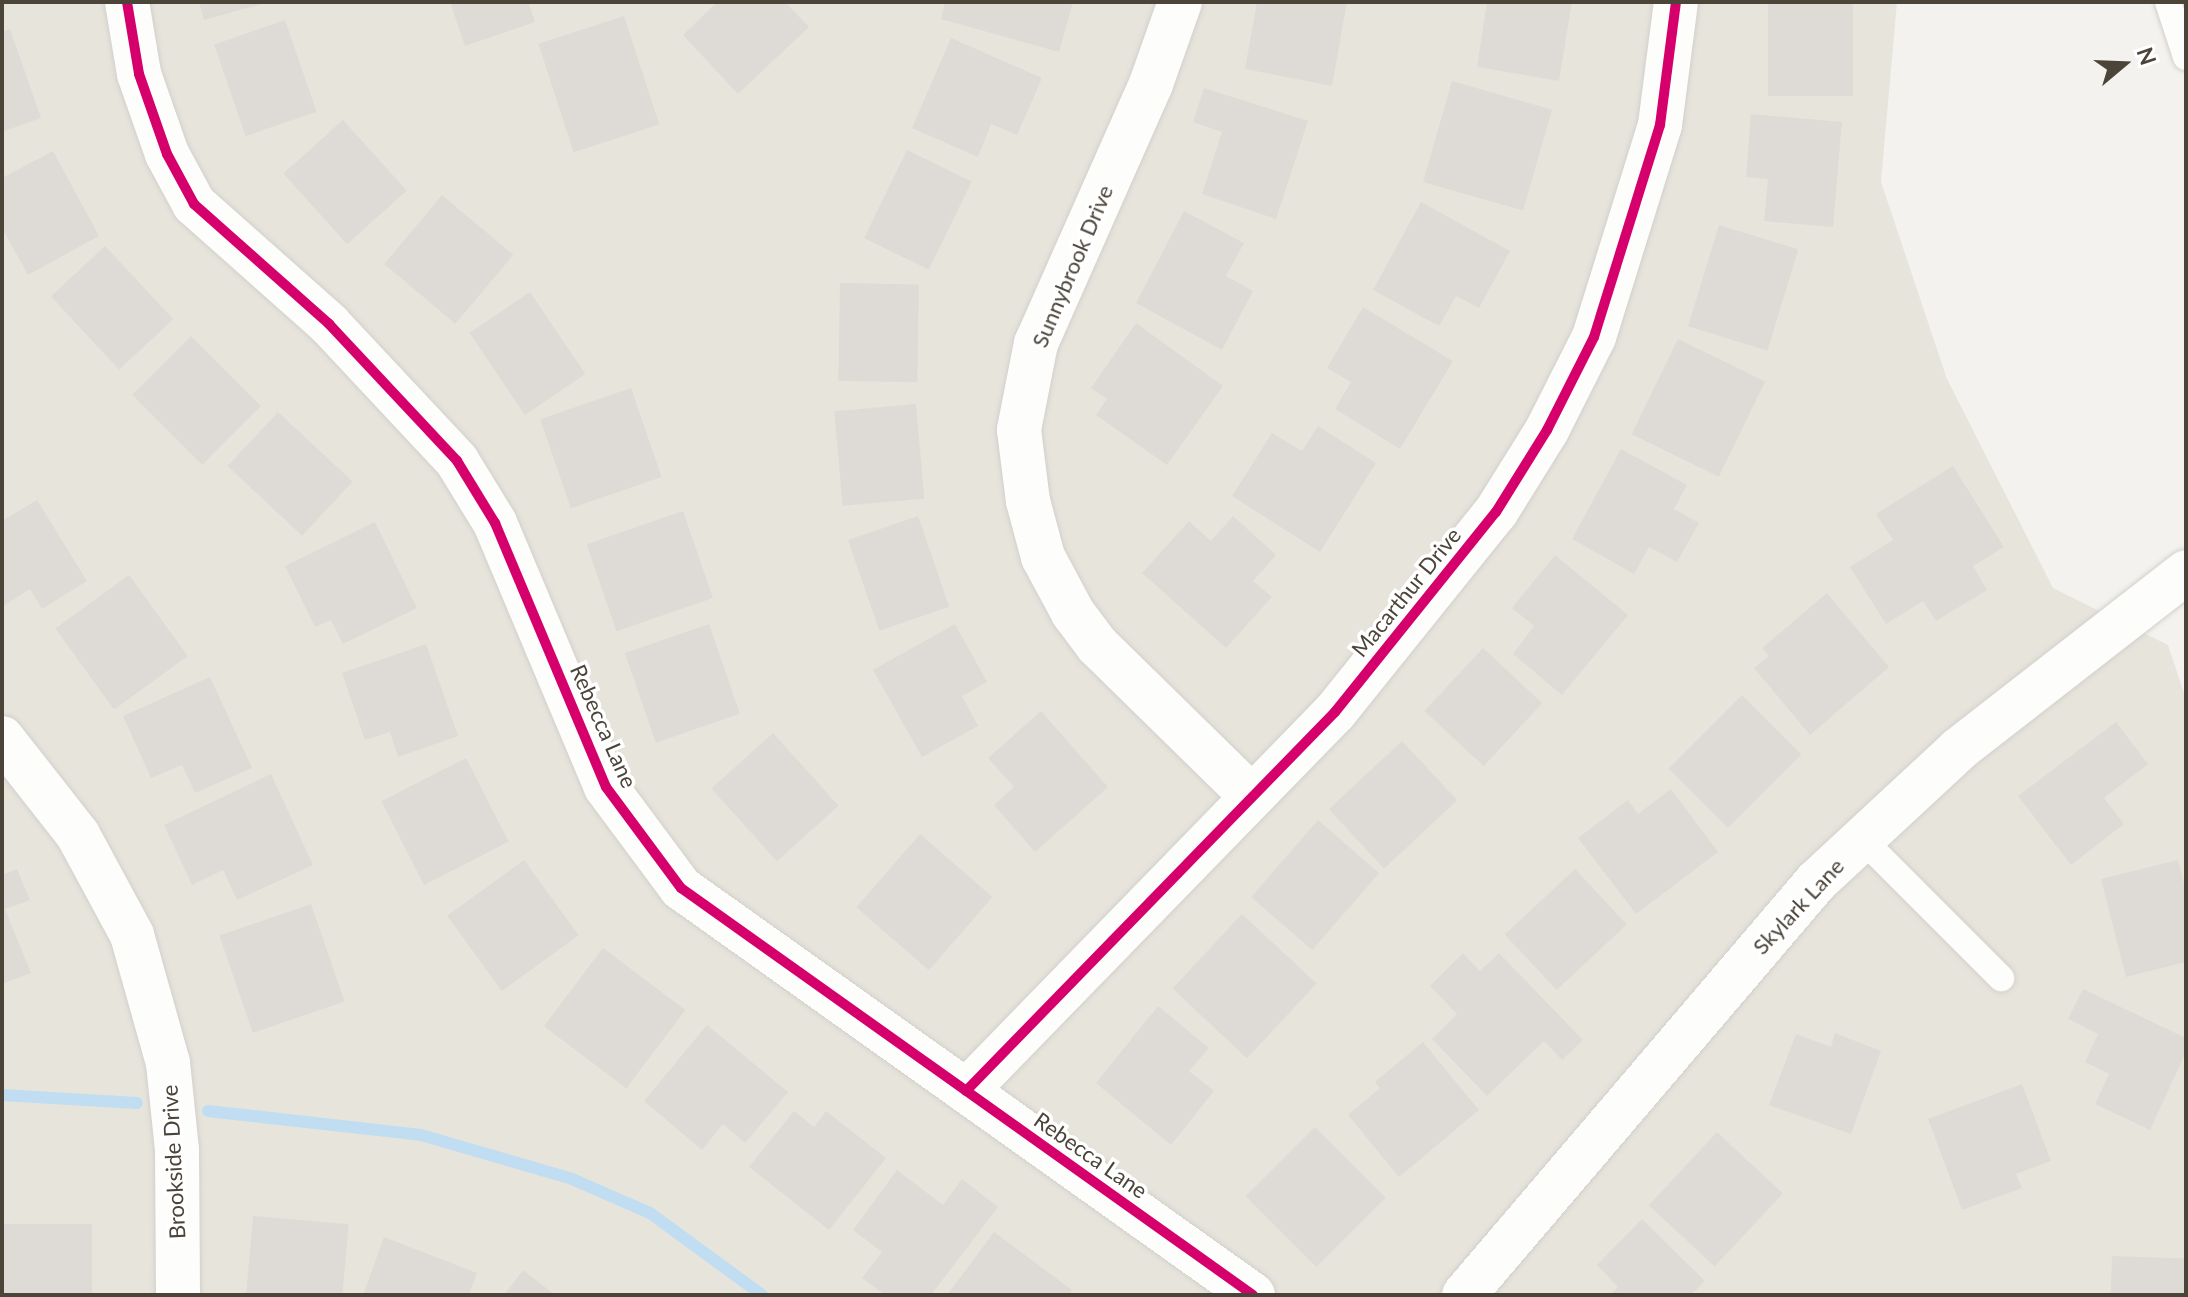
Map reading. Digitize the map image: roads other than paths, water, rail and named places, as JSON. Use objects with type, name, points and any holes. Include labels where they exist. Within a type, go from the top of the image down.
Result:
[{"type":"street","name":"Rebecca Lane","points":[[127,2],[139,74],[167,154],[194,204],[329,324],[457,461],[495,523],[606,787],[642,841],[681,888],[1253,1295]]},
{"type":"street","name":"Sunnybrook Drive","points":[[1180,2],[1151,84],[1036,343],[1019,430],[1028,501],[1043,557],[1073,613],[1097,645],[1250,795]]},
{"type":"street","name":"Macarthur Drive","points":[[966,1091],[1250,795],[1335,712],[1496,512],[1547,430],[1594,337],[1660,125],[1676,2]]},
{"type":"street","name":"Skylark Lane","points":[[1464,1295],[1750,957],[1862,839],[1959,749],[2186,572]]},
{"type":"street","name":"Brookside Drive","points":[[2,738],[78,835],[132,935],[168,1063],[177,1150],[178,1295]]},
{"type":"lane","points":[[2168,2],[2186,57]]},
{"type":"lane","points":[[1862,839],[2001,978]]},
{"type":"waterway","points":[[2,1095],[137,1103]]},
{"type":"waterway","points":[[208,1111],[421,1135],[572,1179],[650,1213],[762,1295]]}]
